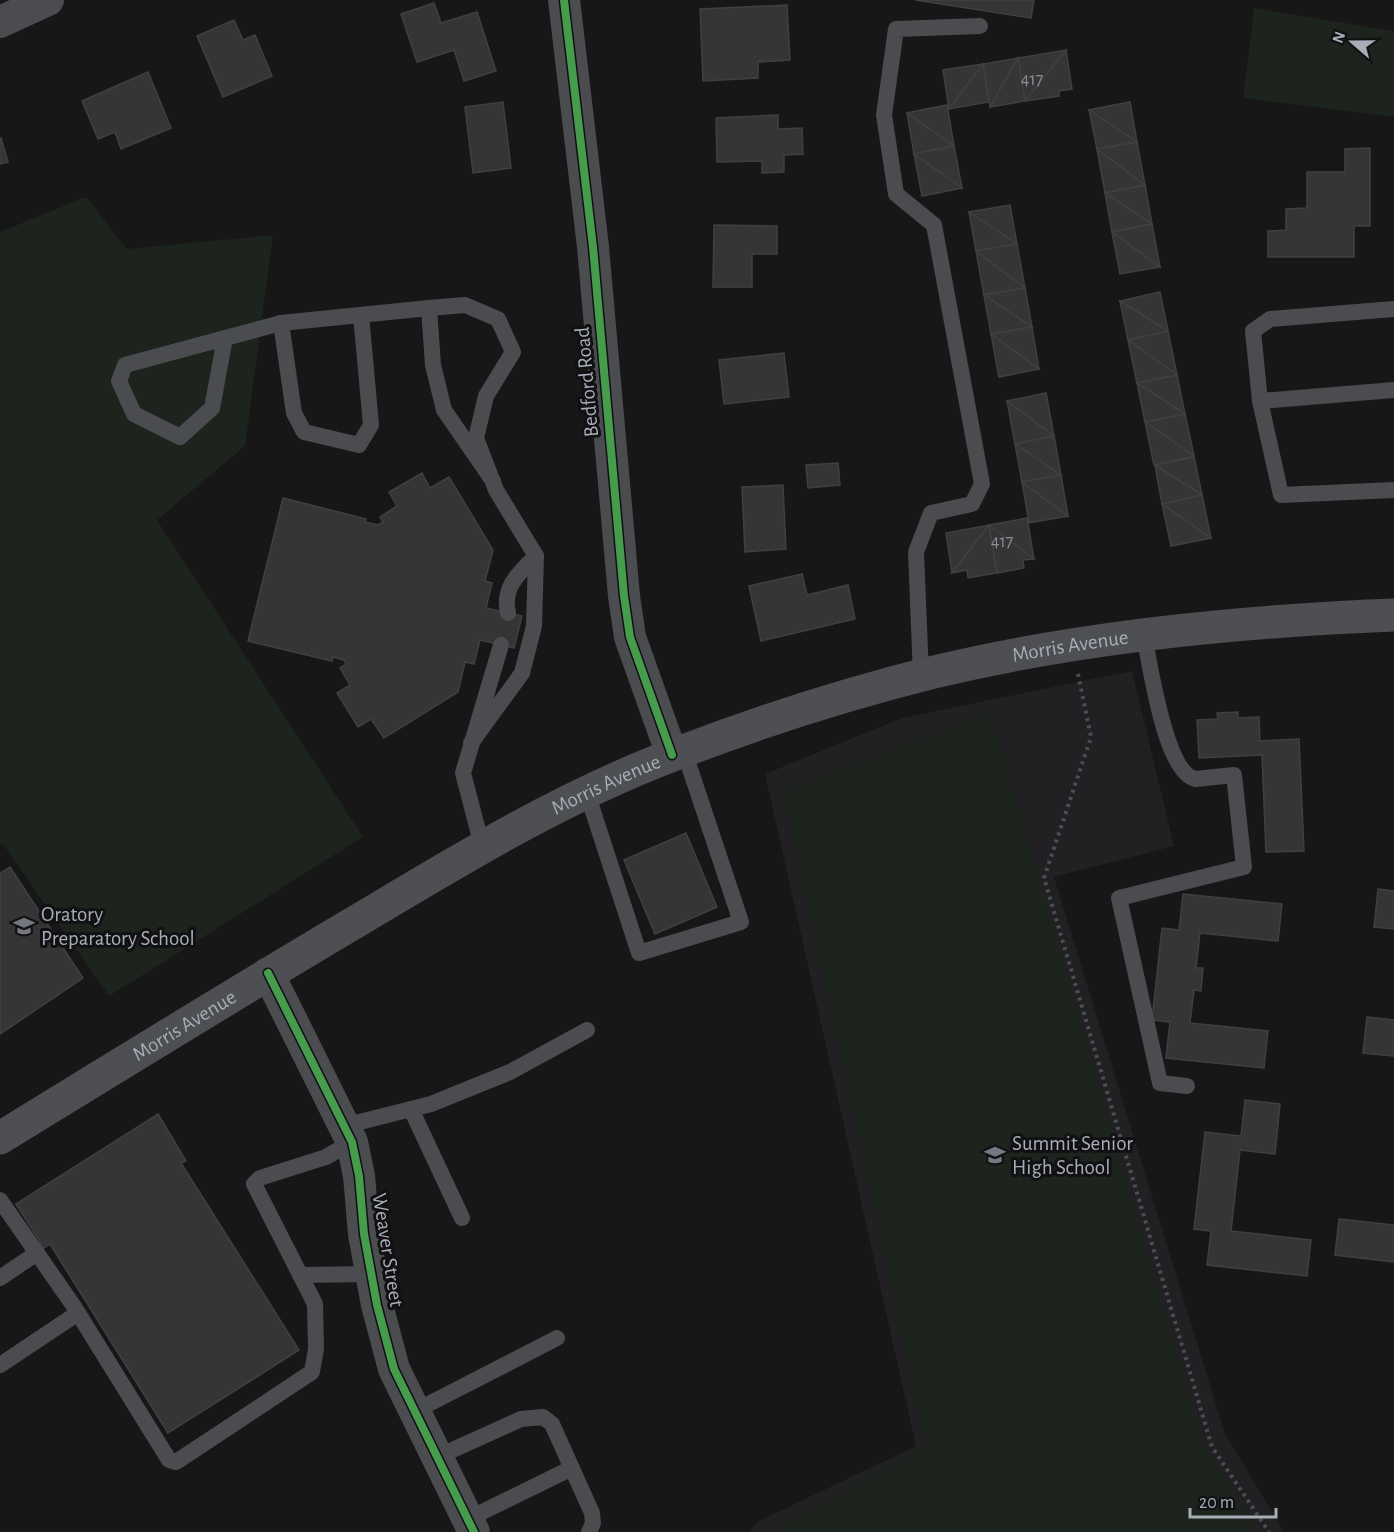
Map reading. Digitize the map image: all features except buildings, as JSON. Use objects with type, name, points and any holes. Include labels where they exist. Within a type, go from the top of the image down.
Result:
[{"type":"main road","name":"Morris Avenue","points":[[0,1138],[268,973],[482,846],[587,794],[678,753],[792,713],[921,676],[1076,646],[1144,635],[1330,618],[1394,615]]},
{"type":"street","points":[[0,22],[48,0]]},
{"type":"street","name":"Bedford Road","points":[[564,0],[593,247],[624,596],[630,637],[678,753]]},
{"type":"street","name":"Weaver Street","points":[[268,973],[348,1134],[372,1274],[394,1369],[471,1526]]},
{"type":"lane","points":[[921,676],[916,552],[931,513],[972,504],[982,484],[934,225],[896,194],[884,115],[896,29],[980,26]]},
{"type":"lane","points":[[225,338],[212,408],[180,437],[134,414],[119,381],[125,365],[281,322],[465,305],[498,319],[513,352],[486,396],[476,438],[493,482]]},
{"type":"lane","points":[[429,308],[433,365],[444,410],[493,482],[536,556],[534,626],[522,673],[471,743]]},
{"type":"lane","points":[[1394,309],[1270,318],[1253,331],[1260,401],[1281,495],[1394,490]]},
{"type":"lane","points":[[281,322],[294,413],[304,432],[358,445],[371,425],[361,315]]},
{"type":"lane","points":[[1260,401],[1394,390]]},
{"type":"lane","points":[[508,613],[505,600],[512,580],[536,556]]},
{"type":"lane","points":[[1144,635],[1166,736],[1183,771],[1190,778],[1196,779],[1234,775],[1244,867],[1119,898],[1160,1083],[1187,1086]]},
{"type":"lane","points":[[482,846],[463,773],[501,645]]},
{"type":"lane","points":[[587,794],[639,953],[741,922],[702,808],[678,753]]},
{"type":"lane","points":[[0,1200],[78,1313],[169,1460],[176,1462],[312,1372],[316,1349],[315,1304],[254,1184],[260,1178],[326,1157],[348,1134],[510,1072],[587,1030]]},
{"type":"lane","points":[[411,1109],[462,1218]]},
{"type":"lane","points":[[0,1278],[37,1253]]},
{"type":"lane","points":[[300,1275],[372,1274]]},
{"type":"lane","points":[[0,1365],[78,1313]]},
{"type":"lane","points":[[415,1411],[557,1338]]},
{"type":"lane","points":[[437,1458],[520,1419],[543,1417],[552,1424],[592,1513],[593,1523],[589,1532]]},
{"type":"lane","points":[[471,1526],[572,1468]]},
{"type":"path","points":[[1076,646],[1078,676],[1091,737],[1044,878],[1212,1447],[1269,1532]]},
{"type":"shaded area","points":[[1254,8],[1394,31],[1394,117],[1243,98]]},
{"type":"shaded area","points":[[86,197],[127,249],[273,235],[245,446],[157,520],[363,837],[109,996],[3,844],[0,845],[0,232]]},
{"type":"shaded area","name":"Summit Senior High School","points":[[1132,671],[1174,846],[1054,877],[1225,1434],[1284,1532],[749,1532],[759,1521],[916,1446],[765,774],[902,718]]},
{"type":"shaded area","name":"Summit Senior High School","points":[[991,713],[1203,1446],[1258,1532],[771,1532],[926,1446],[783,791]]},
{"type":"cycle path","points":[[564,0],[593,247],[624,596],[630,637],[672,755]]},
{"type":"cycle path","points":[[268,973],[352,1142],[359,1176],[364,1234],[377,1305],[394,1369],[474,1532]]},
{"type":"place","name":"Oratory Preparatory School","points":[[24,926]]},
{"type":"place","name":"Summit Senior High School","points":[[995,1155]]}]
